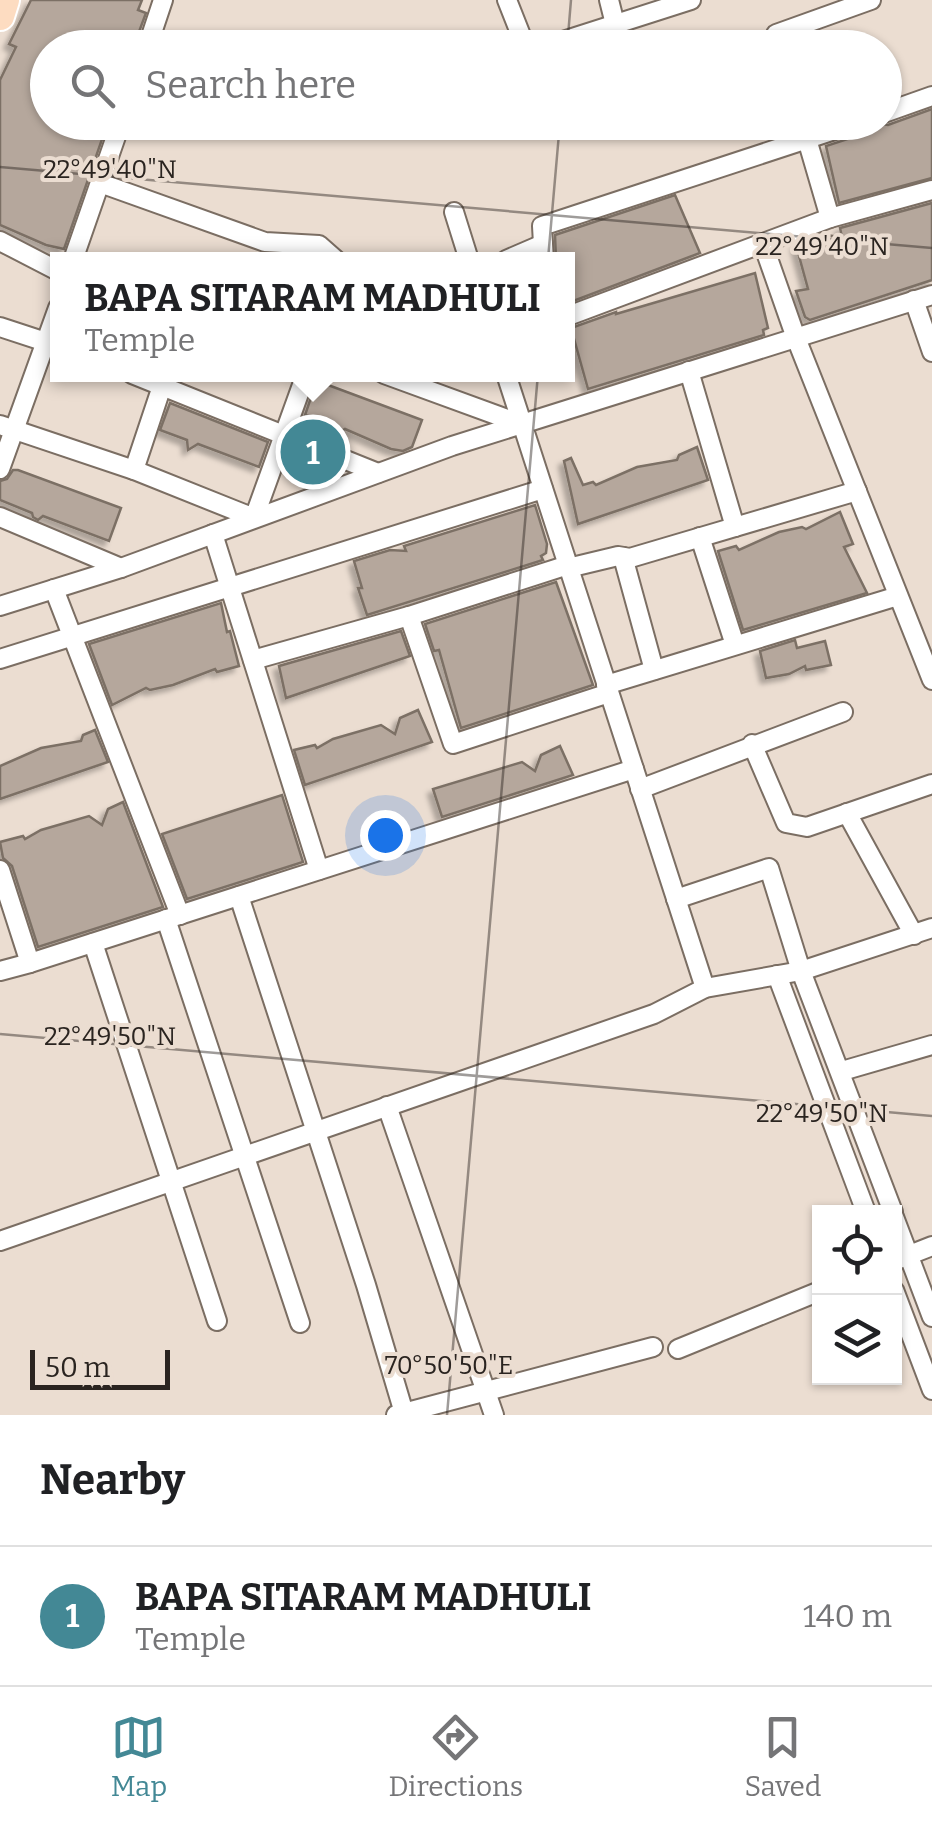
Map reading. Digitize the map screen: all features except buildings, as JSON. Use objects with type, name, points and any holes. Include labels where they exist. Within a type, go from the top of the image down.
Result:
[{"type":"main road","points":[[0,16],[6,0]]},
{"type":"street","points":[[153,30],[163,0]]},
{"type":"street","points":[[507,0],[519,30]]},
{"type":"street","points":[[609,0],[614,24]]},
{"type":"street","points":[[596,30],[692,0]]},
{"type":"street","points":[[787,30],[871,0]]},
{"type":"street","points":[[902,107],[932,96]]},
{"type":"street","points":[[76,252],[114,140]]},
{"type":"street","points":[[544,252],[542,226],[813,140]]},
{"type":"street","points":[[808,142],[830,218]]},
{"type":"street","points":[[100,183],[265,242],[319,245],[327,252]]},
{"type":"street","points":[[575,313],[830,218],[932,190]]},
{"type":"street","points":[[454,212],[466,252]]},
{"type":"street","points":[[0,241],[50,267]]},
{"type":"street","points":[[763,244],[796,338],[932,680]]},
{"type":"street","points":[[0,606],[121,568],[522,424],[923,297],[932,352]]},
{"type":"street","points":[[0,328],[50,343]]},
{"type":"street","points":[[0,469],[7,427],[50,349]]},
{"type":"street","points":[[689,371],[735,527]]},
{"type":"street","points":[[152,382],[378,473]]},
{"type":"street","points":[[254,518],[303,382]]},
{"type":"street","points":[[406,382],[522,424]]},
{"type":"street","points":[[509,382],[705,988]]},
{"type":"street","points":[[134,470],[162,386]]},
{"type":"street","points":[[7,427],[134,470],[254,518]]},
{"type":"street","points":[[0,659],[543,489]]},
{"type":"street","points":[[253,660],[568,566],[630,558],[856,491]]},
{"type":"street","points":[[0,517],[121,568]]},
{"type":"street","points":[[213,534],[319,870]]},
{"type":"street","points":[[700,538],[735,645]]},
{"type":"street","points":[[623,557],[654,670]]},
{"type":"street","points":[[54,588],[173,917],[243,1155],[300,1323]]},
{"type":"street","points":[[409,616],[453,744],[654,670],[898,596]]},
{"type":"street","points":[[640,788],[843,712]]},
{"type":"street","points":[[752,744],[786,823],[806,827],[932,784]]},
{"type":"street","points":[[0,970],[30,964],[634,769]]},
{"type":"street","points":[[847,813],[914,934]]},
{"type":"street","points":[[676,900],[769,868],[801,970],[890,1205]]},
{"type":"street","points":[[0,870],[30,964]]},
{"type":"street","points":[[239,896],[366,1286],[400,1414],[653,1347]]},
{"type":"street","points":[[0,1241],[654,1014],[705,988],[801,970],[932,928]]},
{"type":"street","points":[[93,943],[217,1321]]},
{"type":"street","points":[[777,975],[863,1205]]},
{"type":"street","points":[[842,1071],[932,1046]]},
{"type":"street","points":[[387,1106],[494,1415]]},
{"type":"street","points":[[902,1258],[932,1246]]},
{"type":"street","points":[[902,1260],[932,1317]]},
{"type":"street","points":[[678,1349],[813,1295]]},
{"type":"street","points":[[896,1295],[932,1390]]},
{"type":"place","name":"BAPA SITARAM MADHULI","points":[[313,452]]}]
